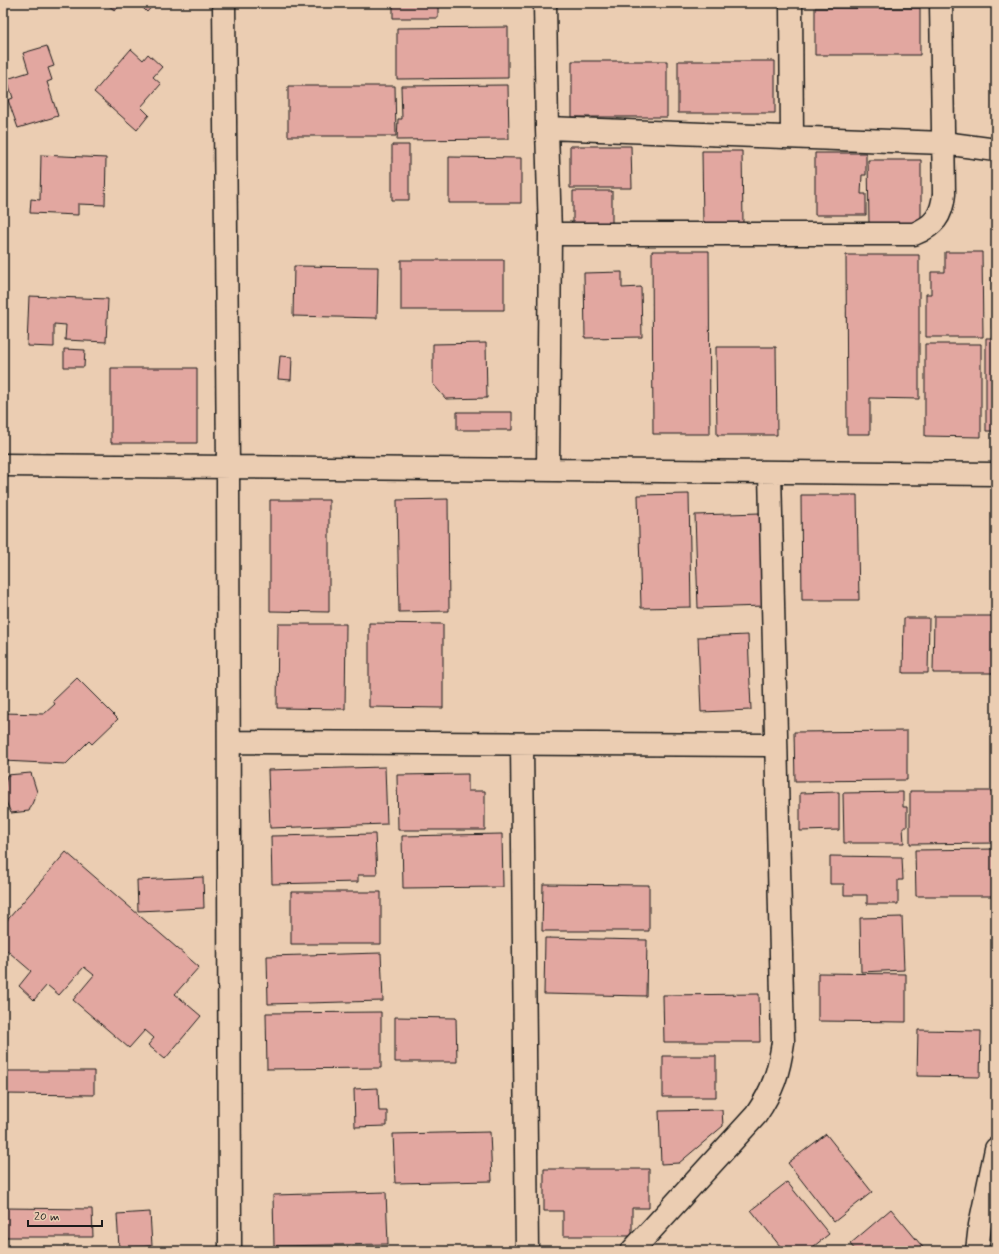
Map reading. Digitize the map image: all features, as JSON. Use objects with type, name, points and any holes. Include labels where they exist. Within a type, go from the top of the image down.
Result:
[{"type":"street","points":[[224,3],[228,467],[230,1251]]},
{"type":"street","points":[[545,3],[550,234],[548,470]]},
{"type":"street","points":[[792,3],[792,137]]},
{"type":"street","points":[[550,234],[914,234],[924,230],[934,222],[939,214],[943,205],[944,194],[941,3]]},
{"type":"street","points":[[547,128],[944,143],[996,150]]},
{"type":"street","points":[[3,465],[996,474]]},
{"type":"street","points":[[632,1251],[756,1115],[768,1097],[776,1078],[780,1060],[782,1042],[770,472]]},
{"type":"street","points":[[229,742],[776,744]]},
{"type":"street","points":[[522,744],[527,1251]]},
{"type":"street","points":[[977,1251],[980,1225],[996,1149]]},
{"type":"building","points":[[106,3],[122,3],[115,11]]},
{"type":"building","points":[[138,3],[155,3],[147,12]]},
{"type":"building","points":[[393,3],[438,3],[438,18],[393,18]]},
{"type":"building","points":[[815,8],[920,8],[920,55],[815,55]]},
{"type":"building","points":[[508,27],[508,78],[397,79],[397,28]]},
{"type":"building","points":[[47,46],[54,66],[48,68],[52,80],[47,82],[58,116],[18,128],[8,100],[13,98],[7,79],[29,72],[23,53]]},
{"type":"building","points":[[131,49],[143,60],[148,54],[162,67],[153,77],[161,84],[141,107],[149,115],[137,130],[94,92]]},
{"type":"building","points":[[572,61],[667,61],[667,117],[572,117]]},
{"type":"building","points":[[678,61],[775,61],[775,113],[678,113]]},
{"type":"building","points":[[508,85],[509,139],[397,140],[398,119],[402,119],[401,86]]},
{"type":"building","points":[[288,86],[395,86],[396,136],[288,136]]},
{"type":"building","points":[[392,145],[409,145],[409,200],[392,200]]},
{"type":"building","points":[[570,146],[631,146],[632,188],[570,188]]},
{"type":"building","points":[[702,151],[742,151],[743,224],[703,224]]},
{"type":"building","points":[[815,153],[866,153],[866,175],[862,175],[861,194],[866,194],[866,215],[815,215]]},
{"type":"building","points":[[41,155],[106,158],[105,205],[78,204],[78,215],[30,213],[31,199],[40,200]]},
{"type":"building","points":[[449,157],[521,158],[521,203],[449,203]]},
{"type":"building","points":[[868,160],[921,160],[921,225],[869,224]]},
{"type":"building","points":[[573,191],[612,191],[612,223],[573,223]]},
{"type":"building","points":[[992,246],[996,246],[996,329],[992,329]]},
{"type":"building","points":[[652,251],[709,251],[710,434],[653,434]]},
{"type":"building","points":[[945,252],[982,252],[983,337],[926,337],[926,294],[931,294],[931,272],[945,272]]},
{"type":"building","points":[[846,255],[919,255],[919,399],[870,398],[870,434],[847,434]]},
{"type":"building","points":[[401,260],[504,260],[504,310],[401,310]]},
{"type":"building","points":[[294,266],[378,267],[377,318],[293,316]]},
{"type":"building","points":[[622,272],[622,288],[641,287],[642,337],[585,338],[584,273]]},
{"type":"building","points":[[29,296],[108,299],[106,342],[65,340],[66,325],[54,324],[54,347],[27,346]]},
{"type":"building","points":[[986,338],[996,338],[996,431],[986,431]]},
{"type":"building","points":[[486,343],[487,398],[446,399],[433,384],[433,344]]},
{"type":"building","points":[[925,344],[981,344],[981,437],[925,436]]},
{"type":"building","points":[[716,347],[776,347],[777,435],[717,435]]},
{"type":"building","points":[[64,349],[85,350],[84,367],[64,367]]},
{"type":"building","points":[[280,356],[292,357],[291,380],[278,379]]},
{"type":"building","points":[[111,368],[197,368],[197,443],[111,443]]},
{"type":"building","points":[[457,412],[512,412],[512,430],[457,430]]},
{"type":"building","points":[[689,494],[691,607],[641,608],[638,495]]},
{"type":"building","points":[[801,495],[857,495],[859,600],[802,600]]},
{"type":"building","points":[[448,499],[449,611],[399,612],[397,500]]},
{"type":"building","points":[[270,500],[329,500],[329,612],[270,611]]},
{"type":"building","points":[[760,513],[764,606],[698,608],[695,515]]},
{"type":"building","points":[[934,616],[996,616],[996,673],[933,673]]},
{"type":"building","points":[[904,618],[929,618],[928,673],[903,673]]},
{"type":"building","points":[[369,623],[443,624],[443,708],[369,707]]},
{"type":"building","points":[[278,624],[346,624],[345,709],[277,708]]},
{"type":"building","points":[[748,635],[751,710],[701,712],[698,637]]},
{"type":"building","points":[[77,678],[118,719],[92,744],[89,741],[66,764],[3,761],[3,713],[44,714],[55,704],[53,701]]},
{"type":"building","points":[[907,731],[907,780],[795,781],[794,732]]},
{"type":"building","points":[[385,767],[387,824],[270,828],[268,770]]},
{"type":"building","points":[[31,773],[37,792],[29,811],[11,813],[3,795],[7,775]]},
{"type":"building","points":[[468,774],[468,791],[485,791],[485,830],[398,830],[397,775]]},
{"type":"building","points":[[910,791],[996,791],[996,843],[910,844]]},
{"type":"building","points":[[839,792],[839,830],[800,831],[800,793]]},
{"type":"building","points":[[903,792],[903,807],[907,807],[907,827],[903,827],[904,843],[844,843],[843,793]]},
{"type":"building","points":[[375,834],[377,875],[358,875],[358,882],[272,884],[271,836]]},
{"type":"building","points":[[502,834],[503,887],[403,888],[402,836]]},
{"type":"building","points":[[996,849],[996,896],[916,896],[915,850]]},
{"type":"building","points":[[66,852],[199,967],[175,994],[201,1016],[165,1059],[148,1045],[154,1038],[145,1030],[129,1048],[73,1000],[94,975],[84,967],[59,995],[47,985],[34,1000],[19,986],[31,971],[3,947],[3,925]]},
{"type":"building","points":[[830,856],[902,857],[903,880],[898,880],[898,904],[867,904],[867,895],[844,895],[844,884],[830,884]]},
{"type":"building","points":[[203,877],[204,908],[138,911],[137,880]]},
{"type":"building","points":[[543,884],[649,885],[649,931],[542,931]]},
{"type":"building","points":[[291,892],[381,892],[381,944],[291,944]]},
{"type":"building","points":[[902,917],[904,970],[861,972],[860,918]]},
{"type":"building","points":[[545,938],[647,940],[646,996],[544,994]]},
{"type":"building","points":[[381,953],[383,1001],[268,1004],[267,956]]},
{"type":"building","points":[[818,973],[906,974],[906,1022],[818,1021]]},
{"type":"building","points":[[759,994],[760,1042],[664,1042],[663,995]]},
{"type":"building","points":[[381,1012],[381,1068],[267,1069],[266,1013]]},
{"type":"building","points":[[395,1017],[456,1018],[457,1062],[395,1062]]},
{"type":"building","points":[[918,1030],[981,1031],[980,1077],[917,1076]]},
{"type":"building","points":[[663,1056],[716,1056],[716,1097],[663,1097]]},
{"type":"building","points":[[3,1071],[94,1071],[94,1095],[3,1094]]},
{"type":"building","points":[[378,1088],[379,1111],[387,1111],[387,1126],[355,1127],[354,1089]]},
{"type":"building","points":[[722,1110],[723,1126],[679,1163],[661,1164],[659,1111]]},
{"type":"building","points":[[490,1132],[492,1181],[395,1183],[393,1134]]},
{"type":"building","points":[[826,1134],[872,1192],[834,1222],[788,1163]]},
{"type":"building","points":[[544,1169],[649,1169],[649,1208],[632,1208],[632,1236],[563,1236],[563,1211],[544,1211]]},
{"type":"building","points":[[787,1182],[829,1234],[808,1251],[784,1251],[751,1210]]},
{"type":"building","points":[[386,1192],[388,1244],[274,1246],[273,1195]]},
{"type":"building","points":[[3,1208],[92,1209],[93,1237],[3,1237]]},
{"type":"building","points":[[891,1209],[926,1251],[856,1251],[850,1244]]},
{"type":"building","points":[[150,1212],[152,1246],[119,1248],[117,1214]]}]
